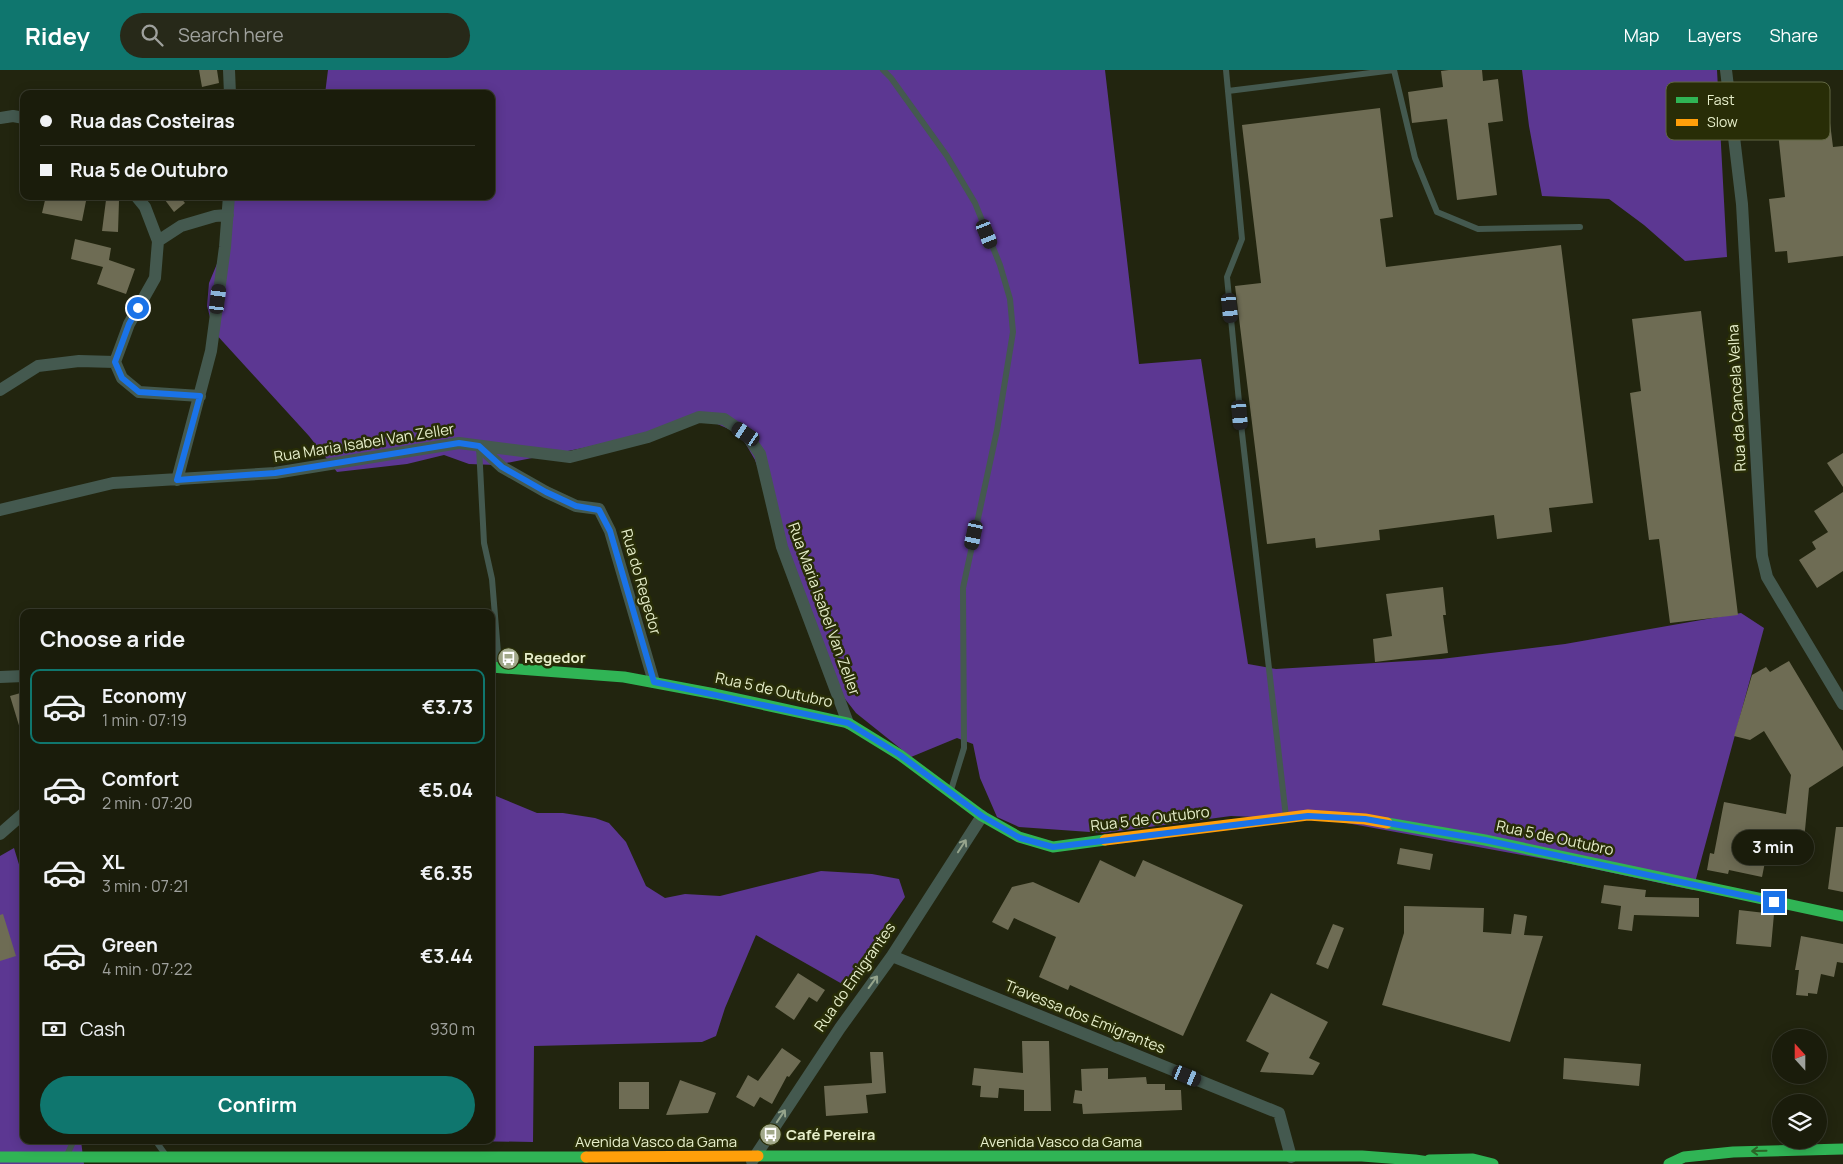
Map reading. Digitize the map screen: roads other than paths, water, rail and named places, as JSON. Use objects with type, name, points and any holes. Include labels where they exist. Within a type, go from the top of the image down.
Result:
[{"type":"main road","name":"Rua 5 de Outubro","points":[[495,667],[624,677],[848,723],[900,755],[951,791],[982,816],[1020,838],[1053,847],[1308,816],[1365,819],[1466,837],[1843,916]]},
{"type":"main road","points":[[1669,1164],[1684,1157],[1733,1152],[1843,1149]]},
{"type":"main road","points":[[1709,1164],[1733,1152]]},
{"type":"main road","name":"Avenida Vasco da Gama","points":[[0,1157],[66,1158],[90,1161],[166,1161],[1362,1156],[1442,1164]]},
{"type":"main road","name":"Avenida Vasco da Gama","points":[[1342,1157],[1366,1164]]},
{"type":"main road","points":[[1792,1162],[1843,1159]]},
{"type":"main road","points":[[1415,1160],[1473,1160],[1492,1164]]},
{"type":"street","points":[[229,70],[230,90]]},
{"type":"street","points":[[0,118],[13,116],[20,117]]},
{"type":"street","name":"Rua da Cancela Velha","points":[[1734,140],[1742,204],[1762,556],[1767,577],[1843,704]]},
{"type":"street","points":[[140,200],[146,206],[158,241],[155,278],[129,324],[115,362],[122,378],[139,392],[200,396]]},
{"type":"street","points":[[177,480],[211,351],[229,200]]},
{"type":"street","points":[[158,241],[181,226],[215,216],[228,215]]},
{"type":"street","points":[[0,390],[38,366],[79,362],[115,362]]},
{"type":"street","name":"Rua Maria Isabel Van Zeller","points":[[0,510],[112,483],[275,473],[459,443],[570,458],[648,437],[699,417],[724,420],[746,434],[760,454],[782,547],[848,723]]},
{"type":"street","name":"Rua do Regedor","points":[[479,446],[502,467],[546,492],[576,506],[599,510],[610,531],[654,682]]},
{"type":"street","points":[[0,676],[20,676]]},
{"type":"street","points":[[0,834],[20,816]]},
{"type":"street","name":"Rua do Emigrantes","points":[[752,1160],[840,1028],[892,956],[982,816]]},
{"type":"street","name":"Travessa dos Emigrantes","points":[[892,956],[1279,1113],[1290,1157]]},
{"type":"lane","points":[[883,70],[891,78],[947,156],[975,203],[1000,265],[1010,299],[1013,332],[996,430],[963,588],[964,748],[951,791]]},
{"type":"lane","points":[[1226,70],[1242,240],[1227,277],[1242,433],[1286,818]]},
{"type":"lane","points":[[1228,91],[1394,70],[1415,158],[1437,212],[1478,229],[1580,227]]},
{"type":"lane","points":[[479,446],[484,543],[492,579],[493,609]]},
{"type":"lane","points":[[66,1158],[72,1144]]},
{"type":"lane","points":[[157,1144],[166,1161]]},
{"type":"place","name":"Regedor","points":[[508,658]]},
{"type":"place","name":"Café Pereira","points":[[770,1135]]}]
